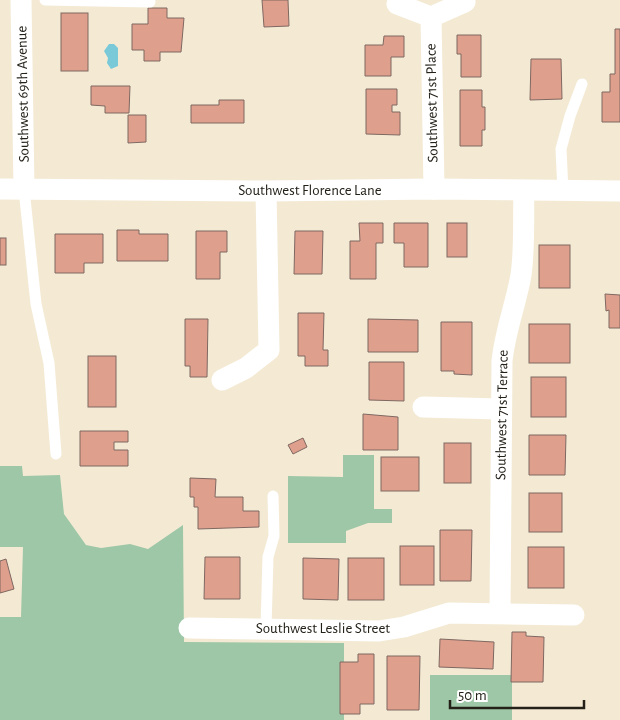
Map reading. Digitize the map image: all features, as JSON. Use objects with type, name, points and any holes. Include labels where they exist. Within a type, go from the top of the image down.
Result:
[{"type":"street","name":"Southwest 69th Avenue","points":[[21,0],[24,189]]},
{"type":"street","points":[[397,4],[431,17],[465,2]]},
{"type":"street","name":"Southwest 71st Place","points":[[431,17],[434,188]]},
{"type":"street","name":"Southwest Florence Lane","points":[[0,189],[266,191],[434,188],[524,191],[620,191]]},
{"type":"street","points":[[222,380],[246,368],[269,350],[266,191]]},
{"type":"street","name":"Southwest 71st Terrace","points":[[500,612],[500,409],[503,342],[516,299],[523,259],[524,191]]},
{"type":"street","points":[[423,407],[500,409]]},
{"type":"street","name":"Southwest Leslie Street","points":[[189,628],[379,630],[404,627],[449,613],[500,612],[574,615]]},
{"type":"lane","points":[[45,0],[150,2]]},
{"type":"lane","points":[[563,191],[561,149],[570,116],[582,84]]},
{"type":"lane","points":[[24,189],[35,295],[49,363],[56,454]]},
{"type":"lane","points":[[266,628],[268,557],[274,536],[273,496]]},
{"type":"green space","points":[[343,455],[374,455],[374,509],[392,509],[392,523],[368,523],[346,531],[346,543],[288,543],[288,476],[343,477]]},
{"type":"green space","points":[[0,466],[22,466],[23,476],[60,475],[64,514],[86,545],[101,548],[130,544],[148,549],[183,525],[184,642],[344,643],[344,720],[0,720],[0,617],[21,617],[23,547],[0,547]]},
{"type":"green space","points":[[430,675],[512,675],[512,720],[430,720]]},
{"type":"water","points":[[109,44],[114,44],[118,48],[118,66],[111,69],[107,63],[108,58],[104,51]]},
{"type":"building","points":[[262,0],[288,0],[289,26],[264,27]]},
{"type":"building","points":[[148,8],[167,8],[167,18],[184,18],[181,52],[160,52],[160,61],[144,61],[144,50],[132,50],[132,24],[148,24]]},
{"type":"building","points":[[61,13],[88,13],[88,71],[61,71]]},
{"type":"building","points":[[615,29],[620,29],[620,122],[602,122],[602,92],[610,92],[610,74],[615,74]]},
{"type":"building","points":[[457,35],[481,35],[481,77],[461,77],[461,54],[457,54]]},
{"type":"building","points":[[384,36],[404,36],[404,57],[391,57],[391,76],[365,76],[365,45],[383,45]]},
{"type":"building","points":[[531,59],[561,59],[562,99],[530,100]]},
{"type":"building","points":[[91,86],[130,86],[129,113],[105,113],[105,106],[91,105]]},
{"type":"building","points":[[366,89],[397,89],[397,105],[392,105],[392,112],[400,112],[400,135],[366,134]]},
{"type":"building","points":[[460,90],[482,90],[482,107],[485,107],[485,130],[482,130],[482,146],[460,146]]},
{"type":"building","points":[[219,100],[244,100],[244,123],[191,123],[191,105],[219,105]]},
{"type":"building","points":[[128,115],[146,115],[146,142],[128,143]]},
{"type":"building","points":[[359,223],[383,223],[383,243],[376,243],[376,279],[350,279],[350,241],[360,241]]},
{"type":"building","points":[[394,223],[428,223],[428,267],[404,267],[404,243],[394,243]]},
{"type":"building","points":[[447,223],[467,223],[467,257],[447,257]]},
{"type":"building","points":[[117,230],[139,230],[139,234],[168,234],[168,261],[117,261]]},
{"type":"building","points":[[196,231],[227,231],[227,252],[220,252],[220,279],[196,279]]},
{"type":"building","points":[[295,231],[323,231],[322,274],[294,274]]},
{"type":"building","points":[[55,234],[103,234],[103,263],[84,263],[84,273],[55,273]]},
{"type":"building","points":[[0,238],[6,238],[6,265],[0,265]]},
{"type":"building","points":[[539,245],[570,245],[570,288],[539,288]]},
{"type":"building","points":[[605,294],[620,295],[620,328],[609,328],[609,310],[606,311]]},
{"type":"building","points":[[298,313],[324,313],[323,350],[328,350],[328,366],[305,366],[305,356],[298,356]]},
{"type":"building","points":[[185,319],[208,319],[207,377],[190,377],[190,366],[185,366]]},
{"type":"building","points":[[368,319],[418,320],[418,352],[368,352]]},
{"type":"building","points":[[441,322],[472,322],[472,375],[454,374],[454,371],[441,371]]},
{"type":"building","points":[[529,324],[570,324],[570,363],[529,363]]},
{"type":"building","points":[[88,356],[116,356],[116,407],[88,407]]},
{"type":"building","points":[[369,362],[404,362],[404,401],[369,400]]},
{"type":"building","points":[[531,377],[566,377],[566,417],[531,417]]},
{"type":"building","points":[[363,414],[398,417],[398,450],[363,450]]},
{"type":"building","points":[[80,431],[128,431],[128,442],[114,442],[114,450],[128,450],[128,466],[80,466]]},
{"type":"building","points":[[529,435],[566,435],[565,475],[529,475]]},
{"type":"building","points":[[303,438],[307,447],[293,454],[288,445]]},
{"type":"building","points":[[444,443],[471,443],[471,483],[444,483]]},
{"type":"building","points":[[381,457],[419,457],[419,491],[381,491]]},
{"type":"building","points":[[190,478],[216,479],[215,497],[243,497],[243,511],[259,511],[259,527],[198,529],[198,507],[194,507],[194,497],[190,497]]},
{"type":"building","points":[[529,493],[562,493],[562,532],[529,532]]},
{"type":"building","points":[[440,530],[472,530],[471,581],[440,581]]},
{"type":"building","points":[[400,546],[434,546],[434,585],[400,585]]},
{"type":"building","points":[[528,547],[564,547],[564,588],[528,588]]},
{"type":"building","points":[[205,557],[240,557],[240,599],[204,599]]},
{"type":"building","points":[[303,558],[339,559],[338,600],[303,599]]},
{"type":"building","points":[[348,558],[384,558],[384,600],[348,600]]},
{"type":"building","points":[[6,559],[14,589],[0,593],[0,561]]},
{"type":"building","points":[[512,632],[526,632],[526,636],[544,637],[543,682],[511,682]]},
{"type":"building","points":[[440,639],[494,642],[493,669],[439,667]]},
{"type":"building","points":[[358,654],[374,654],[374,704],[360,704],[360,714],[340,714],[340,662],[358,662]]},
{"type":"building","points":[[387,656],[420,656],[419,710],[387,710]]}]
